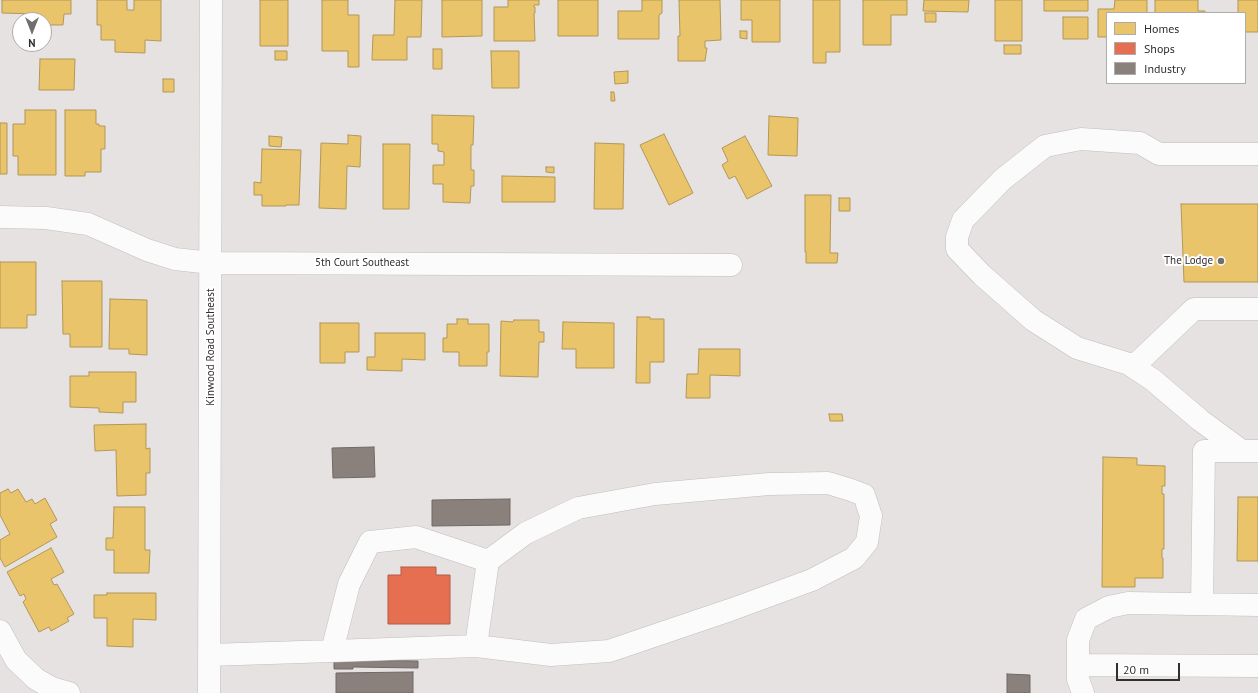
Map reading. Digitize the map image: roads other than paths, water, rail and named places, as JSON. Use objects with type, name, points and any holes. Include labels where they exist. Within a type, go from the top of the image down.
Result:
[{"type":"street","name":"Kinwood Road Southeast","points":[[209,693],[211,0]]},
{"type":"street","points":[[1250,451],[1200,420],[1153,380],[1133,366],[1077,348],[1033,320],[982,275],[957,249],[957,236],[963,220],[1003,179],[1045,146],[1082,139],[1140,143],[1159,154],[1258,154]]},
{"type":"street","name":"5th Court Southeast","points":[[0,217],[46,218],[88,224],[147,250],[175,259],[211,263],[731,265]]},
{"type":"street","points":[[1133,366],[1194,309],[1258,309]]},
{"type":"street","points":[[1202,604],[1204,451],[1250,451]]},
{"type":"street","points":[[209,655],[476,646],[551,655],[610,651],[812,580],[840,566],[854,558],[867,542],[872,516],[864,496],[851,490],[828,483],[769,484],[655,494],[578,508],[526,533],[488,561],[476,646]]},
{"type":"street","points":[[332,651],[349,584],[370,542],[416,537],[488,561]]},
{"type":"street","points":[[1083,693],[1078,679],[1078,640],[1086,619],[1109,607],[1128,603],[1258,605]]},
{"type":"street","points":[[0,631],[16,660],[31,674],[52,688],[69,693]]},
{"type":"street","points":[[1078,665],[1258,666]]},
{"type":"place","name":"The Lodge","points":[[1221,261]]}]
